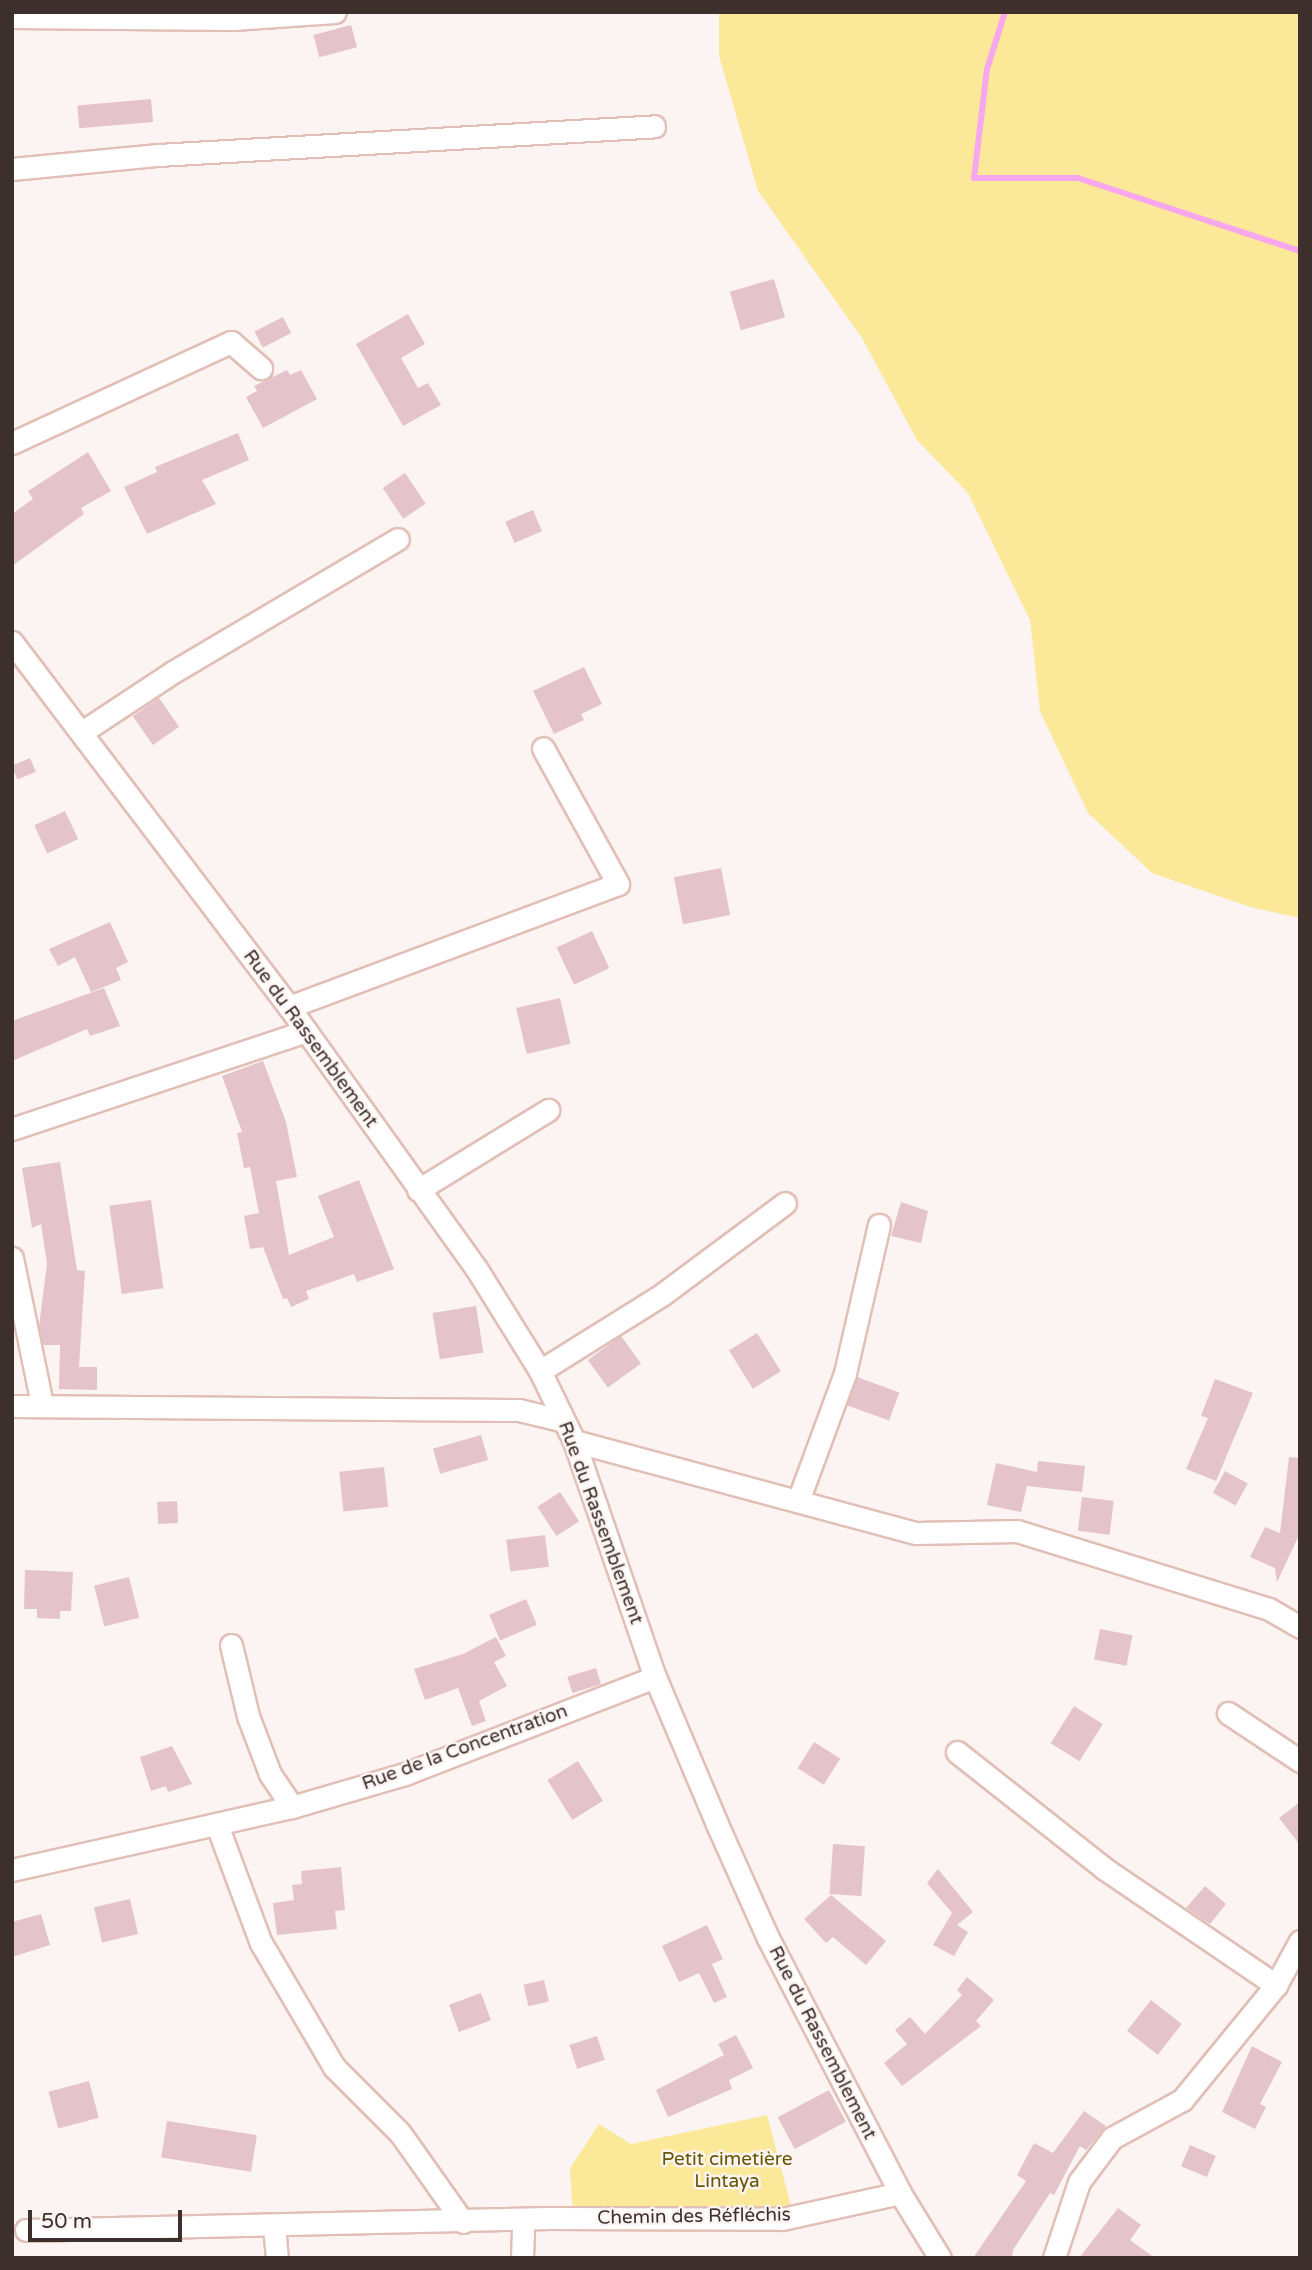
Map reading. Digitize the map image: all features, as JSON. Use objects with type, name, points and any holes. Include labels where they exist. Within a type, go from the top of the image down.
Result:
[{"type":"street","points":[[12,17],[233,19],[335,12]]},
{"type":"street","points":[[12,169],[158,155],[654,126]]},
{"type":"street","points":[[12,443],[231,342],[261,368]]},
{"type":"street","points":[[82,732],[173,672],[398,540]]},
{"type":"street","name":"Rue du Rassemblement","points":[[12,642],[289,1007],[476,1268],[540,1371],[574,1441],[655,1677],[768,1938],[900,2193],[940,2258]]},
{"type":"street","points":[[289,1007],[618,884],[542,748]]},
{"type":"street","points":[[12,1129],[306,1031]]},
{"type":"street","points":[[418,1189],[548,1110]]},
{"type":"street","points":[[540,1371],[653,1301],[785,1203]]},
{"type":"street","points":[[798,1501],[845,1373],[879,1225]]},
{"type":"street","points":[[12,1258],[42,1404]]},
{"type":"street","points":[[12,1406],[42,1404],[173,1411],[519,1410],[564,1421]]},
{"type":"street","points":[[574,1441],[916,1533],[1017,1531],[1269,1609],[1300,1627]]},
{"type":"street","points":[[231,1645],[248,1716],[270,1774],[292,1807]]},
{"type":"street","name":"Rue de la Concentration","points":[[12,1870],[292,1807],[405,1774],[655,1677]]},
{"type":"street","points":[[1228,1713],[1300,1761]]},
{"type":"street","points":[[957,1752],[1105,1869],[1276,1985]]},
{"type":"street","points":[[218,1825],[261,1943],[334,2067],[400,2133],[463,2222]]},
{"type":"street","points":[[1054,2258],[1079,2182],[1112,2138],[1182,2100],[1276,1985],[1300,1941]]},
{"type":"street","name":"Chemin des Réfléchis","points":[[523,2221],[782,2219],[900,2193]]},
{"type":"street","points":[[26,2230],[523,2221],[522,2258]]},
{"type":"street","points":[[274,2225],[277,2258]]},
{"type":"green space","points":[[719,12],[1300,12],[1300,918],[1250,907],[1152,873],[1088,813],[1040,711],[1030,620],[968,493],[917,440],[862,338],[758,191],[719,56]]},
{"type":"green space","name":"Petit cimetière Lintaya","points":[[767,2115],[794,2217],[573,2218],[570,2168],[599,2124],[631,2144]]},
{"type":"building","points":[[351,25],[357,47],[319,57],[313,35]]},
{"type":"building","points":[[151,99],[153,122],[79,128],[77,105]]},
{"type":"building","points":[[774,279],[785,317],[741,330],[730,292]]},
{"type":"building","points":[[408,314],[425,344],[401,358],[418,388],[428,383],[441,405],[403,426],[356,344]]},
{"type":"building","points":[[283,317],[291,333],[263,348],[254,332]]},
{"type":"building","points":[[287,370],[290,375],[301,370],[317,399],[263,428],[246,397],[257,391],[254,386]]},
{"type":"building","points":[[238,433],[249,460],[202,480],[216,504],[147,534],[124,487],[157,472],[155,467]]},
{"type":"building","points":[[88,452],[111,491],[81,508],[84,514],[12,566],[12,514],[33,499],[28,491]]},
{"type":"building","points":[[405,473],[426,504],[403,519],[383,488]]},
{"type":"building","points":[[533,510],[542,531],[514,543],[505,522]]},
{"type":"building","points":[[584,667],[602,704],[581,714],[584,720],[554,734],[533,691]]},
{"type":"building","points":[[159,698],[179,727],[153,745],[133,716]]},
{"type":"building","points":[[30,758],[36,772],[17,780],[12,766]]},
{"type":"building","points":[[65,811],[78,839],[47,853],[34,825]]},
{"type":"building","points":[[721,868],[730,915],[683,924],[674,877]]},
{"type":"building","points":[[110,922],[128,962],[116,968],[121,980],[91,992],[75,957],[58,966],[49,949]]},
{"type":"building","points":[[592,931],[609,968],[574,985],[557,947]]},
{"type":"building","points":[[104,988],[120,1026],[90,1036],[87,1029],[12,1061],[12,1021]]},
{"type":"building","points":[[560,998],[571,1044],[527,1054],[516,1008]]},
{"type":"building","points":[[263,1061],[286,1122],[297,1177],[276,1181],[289,1255],[334,1237],[318,1196],[359,1180],[394,1269],[357,1282],[354,1274],[306,1291],[309,1299],[291,1307],[287,1298],[283,1299],[263,1247],[250,1249],[244,1216],[259,1213],[250,1167],[244,1168],[237,1133],[242,1132],[222,1076]]},
{"type":"building","points":[[60,1162],[77,1270],[85,1271],[79,1367],[97,1367],[97,1390],[59,1389],[60,1345],[43,1345],[39,1326],[47,1264],[41,1224],[32,1228],[22,1168]]},
{"type":"building","points":[[151,1200],[163,1288],[122,1294],[109,1206]]},
{"type":"building","points":[[901,1202],[928,1211],[921,1243],[891,1236]]},
{"type":"building","points":[[476,1306],[483,1352],[440,1359],[433,1313]]},
{"type":"building","points":[[757,1333],[781,1371],[753,1389],[729,1350]]},
{"type":"building","points":[[621,1336],[641,1364],[608,1388],[588,1360]]},
{"type":"building","points":[[857,1377],[899,1392],[889,1421],[847,1405]]},
{"type":"building","points":[[1215,1379],[1253,1393],[1216,1481],[1186,1469],[1208,1418],[1201,1416]]},
{"type":"building","points":[[481,1435],[488,1460],[440,1474],[433,1449]]},
{"type":"building","points":[[1289,1457],[1300,1458],[1300,1533],[1277,1582],[1275,1568],[1250,1557],[1265,1527],[1280,1533]]},
{"type":"building","points":[[1038,1461],[1085,1466],[1082,1492],[1027,1486],[1021,1512],[987,1505],[996,1463],[1037,1472]]},
{"type":"building","points":[[384,1467],[388,1507],[343,1511],[339,1472]]},
{"type":"building","points":[[1225,1471],[1248,1484],[1236,1505],[1213,1493]]},
{"type":"building","points":[[560,1492],[579,1521],[556,1536],[537,1507]]},
{"type":"building","points":[[1082,1497],[1114,1501],[1110,1535],[1078,1531]]},
{"type":"building","points":[[177,1501],[178,1523],[158,1524],[157,1502]]},
{"type":"building","points":[[545,1535],[549,1567],[510,1572],[506,1540]]},
{"type":"building","points":[[25,1570],[73,1572],[71,1611],[60,1611],[60,1619],[37,1618],[37,1609],[24,1609]]},
{"type":"building","points":[[129,1577],[139,1618],[104,1626],[94,1586]]},
{"type":"building","points":[[526,1599],[537,1625],[500,1640],[489,1615]]},
{"type":"building","points":[[1100,1629],[1132,1635],[1126,1666],[1094,1659]]},
{"type":"building","points":[[496,1637],[506,1656],[494,1662],[507,1686],[479,1701],[486,1721],[472,1726],[458,1688],[425,1700],[414,1669],[463,1654]]},
{"type":"building","points":[[596,1668],[601,1684],[572,1693],[567,1677]]},
{"type":"building","points":[[1074,1706],[1103,1724],[1080,1761],[1051,1743]]},
{"type":"building","points":[[814,1742],[840,1758],[824,1785],[798,1768]]},
{"type":"building","points":[[172,1746],[192,1784],[168,1792],[166,1786],[151,1791],[140,1757]]},
{"type":"building","points":[[578,1761],[603,1801],[572,1820],[547,1780]]},
{"type":"building","points":[[1300,1802],[1300,1845],[1279,1818]]},
{"type":"building","points":[[833,1844],[865,1846],[861,1896],[830,1894]]},
{"type":"building","points":[[341,1867],[345,1910],[335,1911],[337,1929],[277,1935],[273,1903],[294,1900],[292,1885],[302,1884],[301,1871]]},
{"type":"building","points":[[938,1869],[973,1912],[957,1925],[968,1932],[954,1956],[933,1945],[952,1913],[927,1883]]},
{"type":"building","points":[[1205,1886],[1226,1904],[1210,1924],[1186,1908]]},
{"type":"building","points":[[831,1895],[886,1941],[866,1965],[833,1937],[826,1943],[804,1919]]},
{"type":"building","points":[[130,1899],[138,1934],[102,1942],[94,1907]]},
{"type":"building","points":[[41,1914],[50,1945],[12,1957],[12,1922]]},
{"type":"building","points":[[707,1925],[723,1959],[712,1964],[727,1997],[714,2003],[699,1973],[679,1982],[662,1946]]},
{"type":"building","points":[[967,1977],[994,2000],[976,2021],[981,2026],[902,2086],[884,2063],[907,2044],[895,2030],[910,2017],[925,2034],[962,1995],[957,1990]]},
{"type":"building","points":[[544,1980],[549,2001],[528,2006],[524,1985]]},
{"type":"building","points":[[481,1993],[491,2020],[459,2032],[449,2005]]},
{"type":"building","points":[[1151,2000],[1182,2024],[1158,2055],[1127,2031]]},
{"type":"building","points":[[736,2035],[753,2068],[729,2080],[732,2089],[668,2117],[656,2090],[724,2055],[718,2044]]},
{"type":"building","points":[[597,2036],[605,2060],[577,2069],[569,2045]]},
{"type":"building","points":[[1252,2046],[1282,2062],[1260,2104],[1266,2107],[1255,2129],[1222,2112]]},
{"type":"building","points":[[89,2081],[99,2118],[58,2129],[48,2092]]},
{"type":"building","points":[[829,2090],[846,2122],[795,2149],[778,2117]]},
{"type":"building","points":[[1084,2111],[1106,2126],[1086,2150],[1080,2146],[1054,2195],[1050,2193],[1013,2250],[1012,2258],[973,2258],[1026,2181],[1017,2175],[1034,2143],[1053,2153]]},
{"type":"building","points":[[167,2121],[257,2135],[251,2172],[161,2158]]},
{"type":"building","points":[[1190,2145],[1216,2156],[1207,2177],[1181,2166]]},
{"type":"building","points":[[1118,2208],[1141,2225],[1130,2240],[1155,2258],[1079,2258]]},
{"type":"waterway","points":[[1005,12],[987,69],[974,178],[1078,178],[1300,251]]}]
